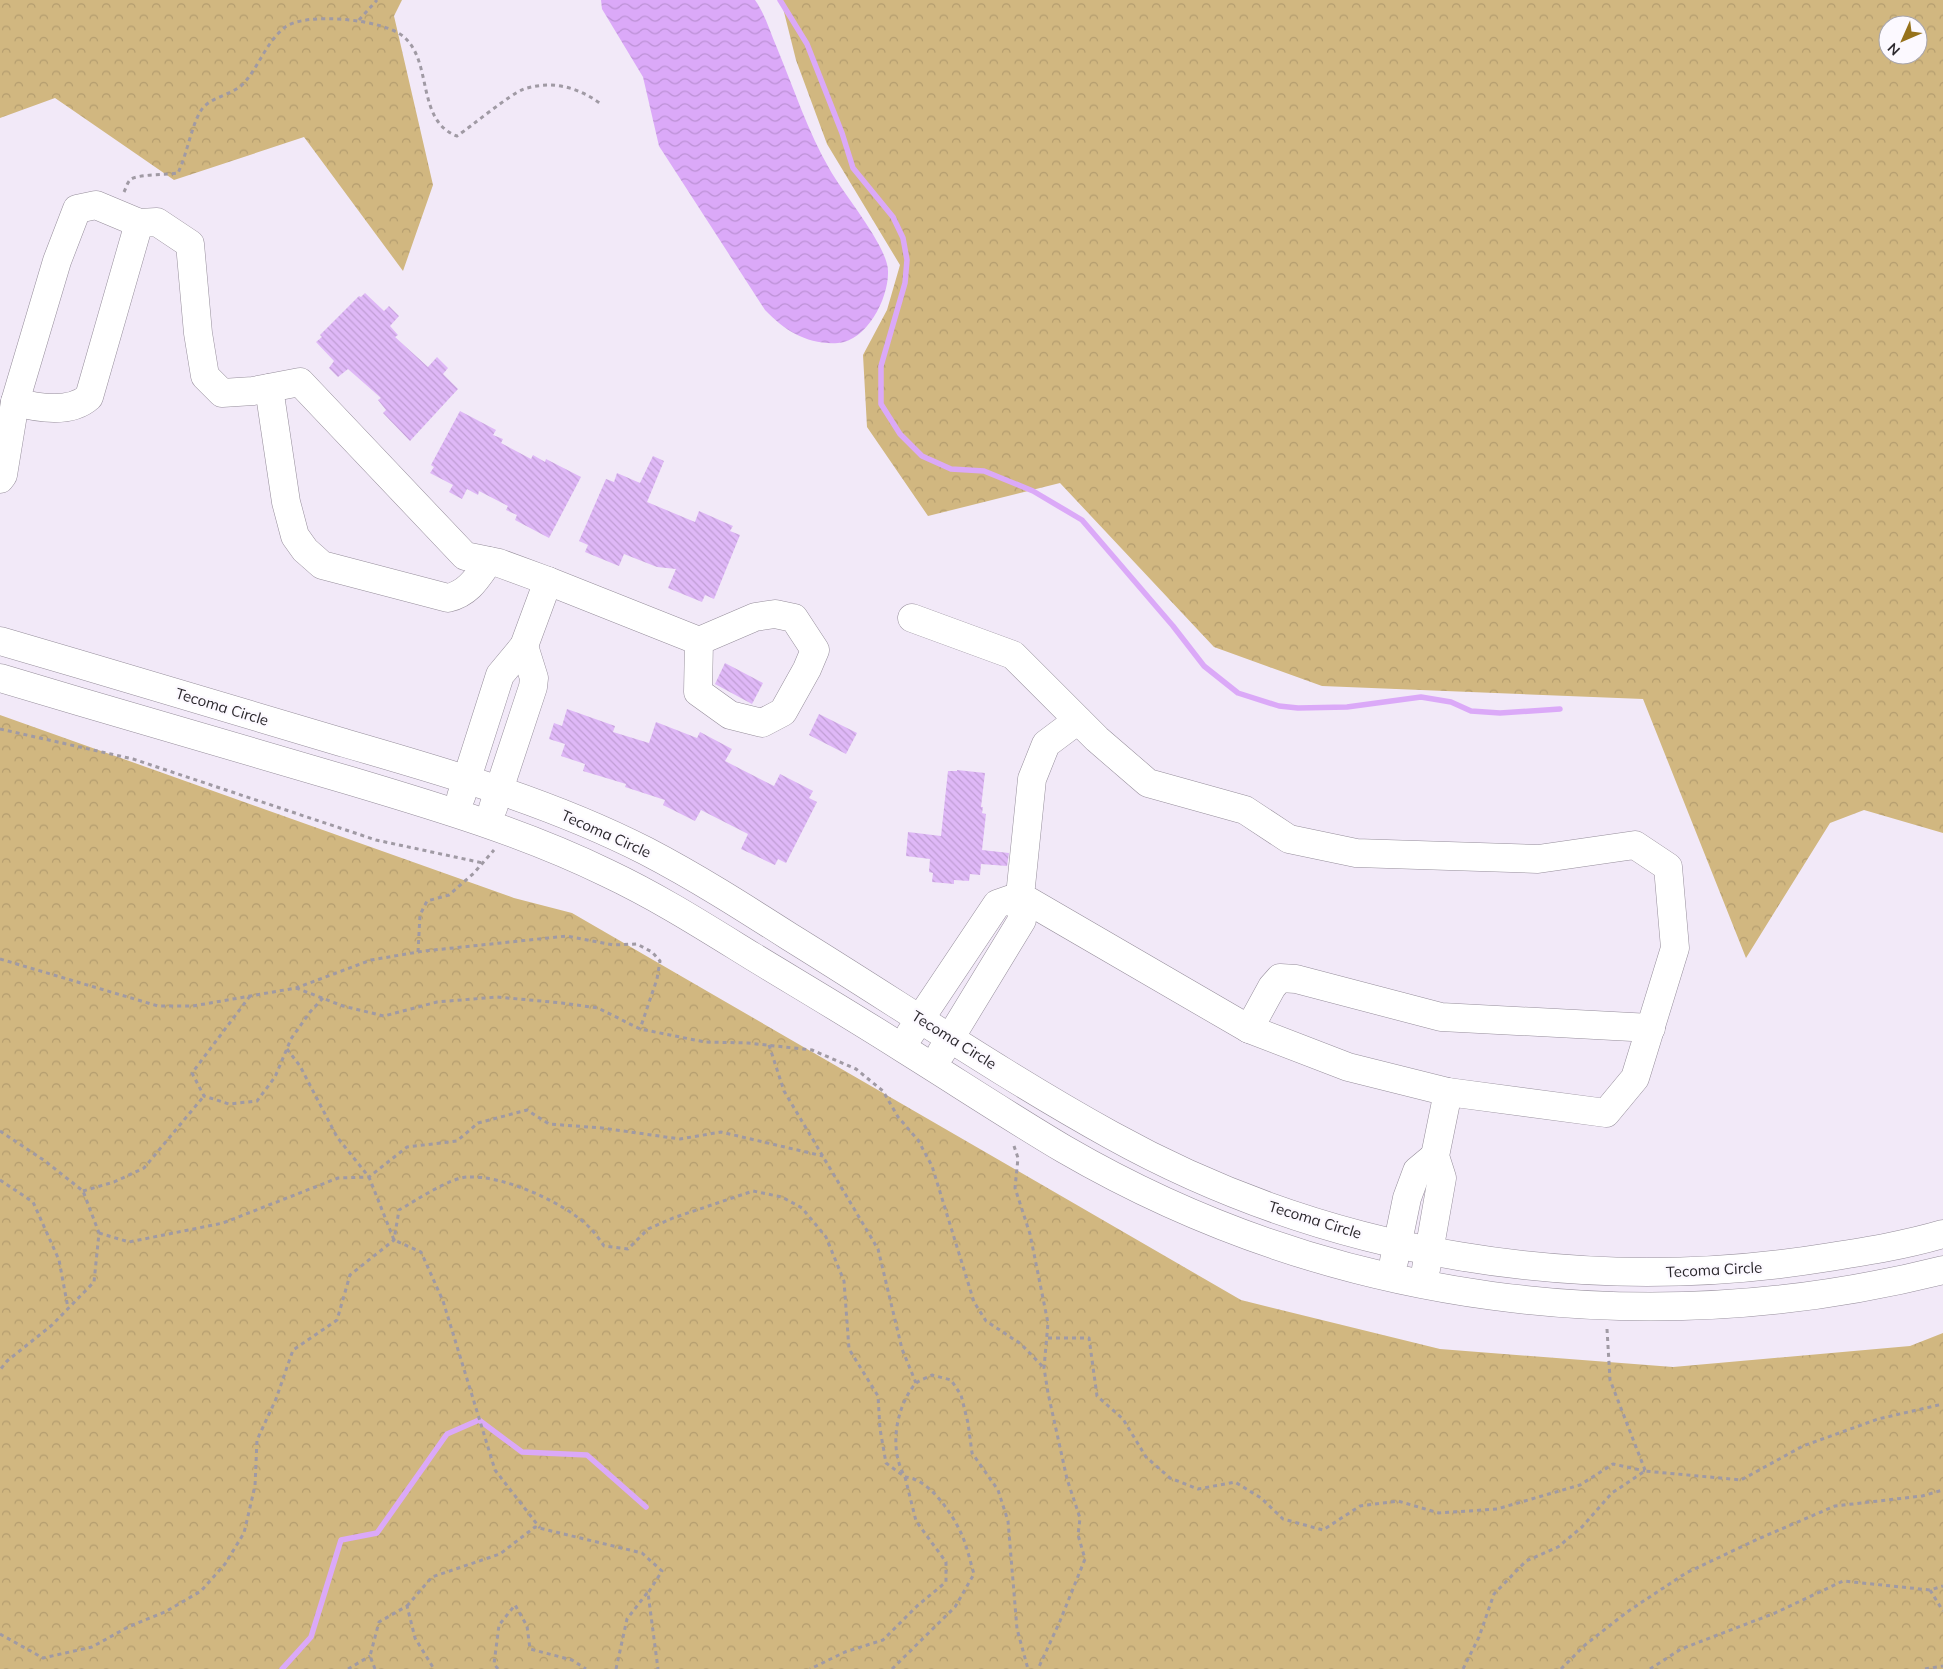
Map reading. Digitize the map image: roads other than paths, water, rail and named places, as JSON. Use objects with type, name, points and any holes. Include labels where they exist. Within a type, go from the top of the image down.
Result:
[{"type":"street","points":[[0,480],[3,474],[15,402],[57,261],[77,209],[96,205],[127,218],[157,222],[190,244],[204,376],[222,393],[269,388],[300,382],[465,556],[489,561],[548,581],[699,641],[755,617],[775,614],[794,618],[815,650],[807,669],[783,712],[762,723],[730,715],[698,692],[699,641]]},
{"type":"street","points":[[15,402],[35,407],[65,408],[81,404],[89,397],[127,218]]},
{"type":"street","points":[[269,388],[286,502],[295,536],[305,550],[322,565],[448,598],[460,595],[468,590],[489,561]]},
{"type":"street","points":[[456,812],[500,675],[524,646],[548,581]]},
{"type":"street","points":[[901,1046],[997,904],[1020,896],[1249,1029],[1348,1067],[1448,1092],[1606,1113],[1635,1078],[1675,948],[1668,867],[1635,845],[1538,859],[1356,853],[1289,839],[1245,810],[1148,783],[1078,720],[1013,655],[912,618]]},
{"type":"street","name":"Tecoma Circle","points":[[0,641],[466,779],[579,820],[644,850],[706,884],[950,1037],[1082,1118],[1144,1153],[1208,1182],[1274,1208],[1398,1245],[1551,1269],[1692,1273],[1769,1266],[1902,1245],[1943,1234]]},
{"type":"street","points":[[491,836],[498,790],[534,678],[524,646]]},
{"type":"street","points":[[0,678],[456,812],[491,836],[545,845],[644,891],[901,1046],[1064,1148],[1189,1213],[1288,1250],[1423,1285],[1531,1301],[1636,1308],[1709,1307],[1779,1301],[1910,1278],[1943,1270]]},
{"type":"street","points":[[484,720],[518,730]]},
{"type":"street","points":[[933,1067],[1022,920],[1020,896],[1032,779],[1046,744],[1078,720]]},
{"type":"street","points":[[1249,1029],[1272,987],[1280,978],[1296,979],[1441,1017],[1651,1028]]},
{"type":"street","points":[[1423,1285],[1442,1178],[1435,1156],[1448,1092]]},
{"type":"street","points":[[1390,1277],[1408,1198],[1417,1171],[1435,1156]]},
{"type":"street","points":[[1902,1245],[1910,1278]]},
{"type":"water","points":[[601,0],[755,0],[759,5],[822,156],[864,220],[881,248],[886,261],[888,271],[885,293],[874,316],[858,335],[838,343],[817,342],[789,330],[765,310],[659,146],[643,77],[602,9]]},
{"type":"waterway","points":[[780,0],[807,44],[842,133],[853,168],[893,217],[903,238],[907,260],[905,283],[881,366],[881,404],[900,434],[922,456],[951,469],[984,471],[1033,491],[1082,520],[1173,626],[1204,666],[1238,693],[1279,706],[1298,708],[1347,707],[1421,697],[1451,702],[1471,711],[1500,713],[1560,709]]},
{"type":"waterway","points":[[282,1669],[311,1637],[341,1540],[377,1533],[447,1434],[479,1420],[522,1452],[587,1455],[646,1507]]}]
